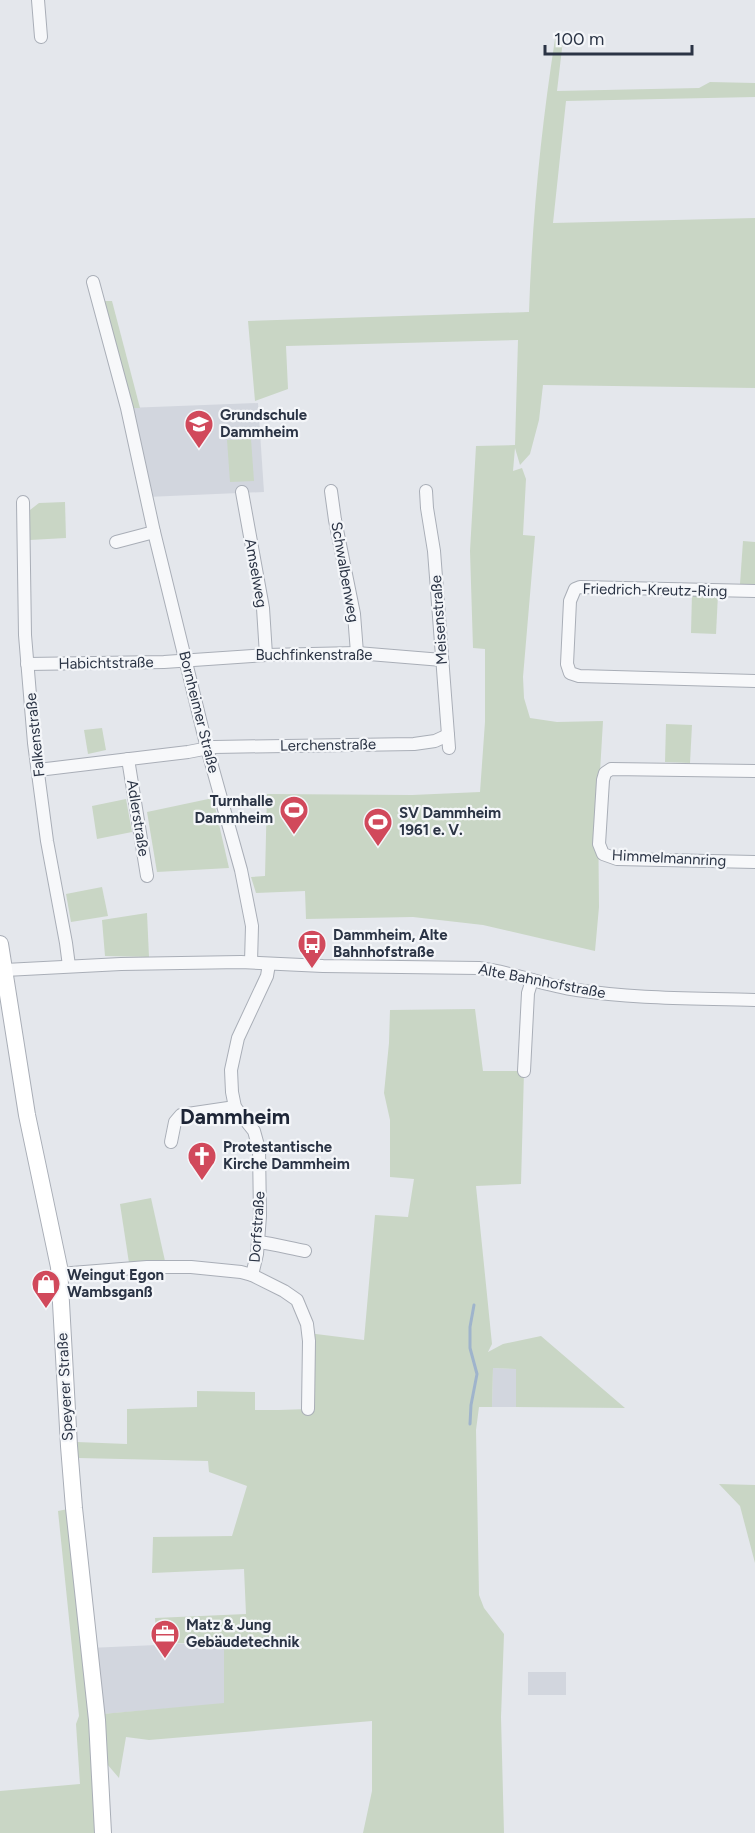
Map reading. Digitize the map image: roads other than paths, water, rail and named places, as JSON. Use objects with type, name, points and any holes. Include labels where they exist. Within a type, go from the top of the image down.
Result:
[{"type":"street","points":[[38,0],[41,37]]},
{"type":"street","name":"Bornheimer Straße","points":[[93,282],[127,408],[185,661],[241,870],[252,926],[251,962]]},
{"type":"street","name":"Schwalbenweg","points":[[331,491],[354,614],[357,653]]},
{"type":"street","name":"Meisenstraße","points":[[426,491],[434,551],[449,748]]},
{"type":"street","name":"Amselweg","points":[[242,492],[263,608],[266,655]]},
{"type":"street","name":"Falkenstraße","points":[[23,502],[27,664],[47,841],[69,966]]},
{"type":"street","points":[[116,542],[154,532]]},
{"type":"street","name":"Friedrich-Kreutz-Ring","points":[[755,591],[580,587],[575,589],[570,601],[567,664],[570,673],[579,676],[755,681]]},
{"type":"street","name":"Buchfinkenstraße","points":[[185,661],[266,655],[357,653],[442,660]]},
{"type":"street","name":"Habichtstraße","points":[[27,664],[185,661]]},
{"type":"street","name":"Lerchenstraße","points":[[207,748],[414,744],[435,741],[448,735]]},
{"type":"street","name":"Adlerstraße","points":[[38,770],[207,748]]},
{"type":"street","name":"Adlerstraße","points":[[128,759],[147,876]]},
{"type":"street","name":"Himmelmannring","points":[[755,771],[611,769],[605,773],[603,780],[599,844],[603,854],[617,859],[755,862]]},
{"type":"street","name":"Speyerer Straße","points":[[0,944],[27,1115],[57,1257],[69,1454],[97,1720],[103,1833]]},
{"type":"street","name":"Alte Bahnhofstraße","points":[[5,970],[121,964],[251,962],[324,966],[479,968],[567,989],[613,994],[755,1000]]},
{"type":"street","points":[[171,1142],[175,1122],[181,1115],[235,1107],[231,1081],[234,1050],[242,1027],[267,976],[269,964]]},
{"type":"street","points":[[524,1071],[528,993],[532,980]]},
{"type":"street","name":"Dorfstraße","points":[[59,1275],[185,1266],[252,1275],[258,1242],[261,1204],[259,1149],[254,1131],[235,1107]]},
{"type":"street","points":[[258,1242],[305,1251]]},
{"type":"street","points":[[252,1275],[293,1296],[300,1304],[305,1316],[309,1341],[308,1409]]},
{"type":"waterway","points":[[470,1424],[477,1374],[470,1348],[470,1327],[474,1305]]},
{"type":"place","name":"Grundschule Dammheim","points":[[199,450]]},
{"type":"place","name":"Turnhalle Dammheim","points":[[294,836]]},
{"type":"place","name":"SV Dammheim 1961 e. V.","points":[[378,848]]},
{"type":"place","name":"Dammheim, Alte Bahnhofstraße","points":[[312,970]]},
{"type":"place","name":"Protestantische Kirche Dammheim","points":[[202,1182]]},
{"type":"place","name":"Weingut Egon Wambsganß","points":[[46,1310]]},
{"type":"place","name":"Matz & Jung Gebäudetechnik","points":[[165,1660]]},
{"type":"district","name":"Dammheim","points":[[235,1117]]}]
